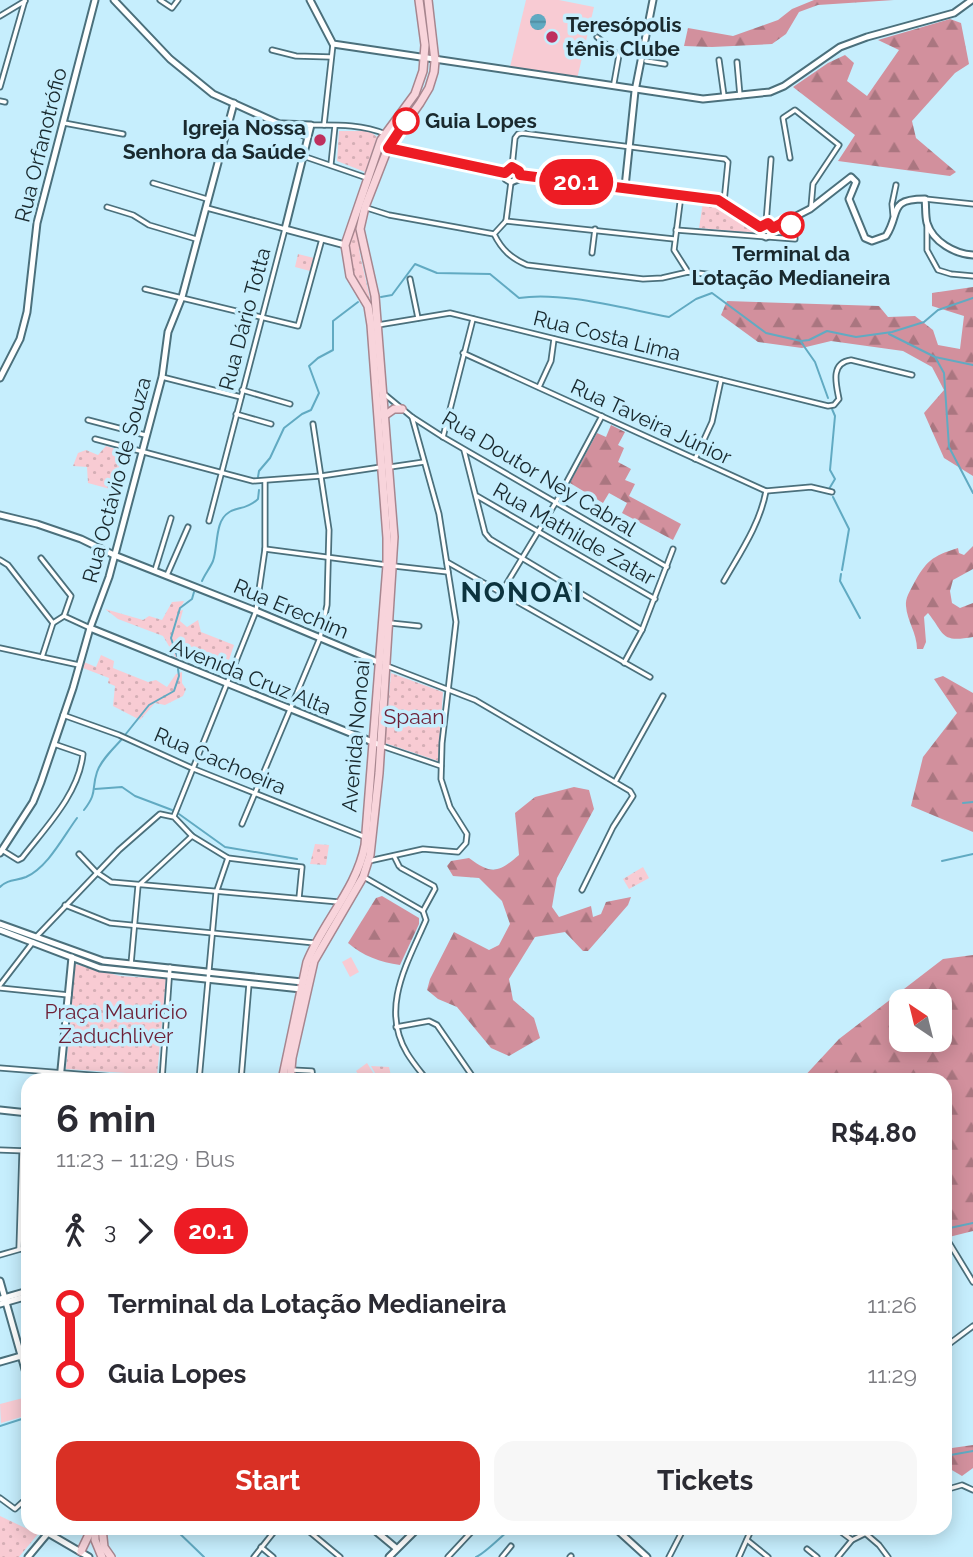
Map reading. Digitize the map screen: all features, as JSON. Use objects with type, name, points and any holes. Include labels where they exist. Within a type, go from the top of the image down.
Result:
[{"type":"main road","points":[[364,252],[345,245],[385,134],[415,94],[426,59],[419,0]]},
{"type":"main road","points":[[428,0],[435,61]]},
{"type":"main road","name":"Avenida Nonoai","points":[[383,664],[389,623],[390,565],[384,415],[378,325],[372,280],[360,229],[365,207],[388,148],[429,88],[435,61]]},
{"type":"main road","name":"Avenida Nonoai","points":[[345,245],[347,266],[355,286],[368,306],[385,467]]},
{"type":"main road","points":[[355,286],[365,287],[372,280]]},
{"type":"main road","points":[[375,379],[382,390]]},
{"type":"main road","points":[[384,415],[400,407]]},
{"type":"main road","name":"Avenida Nonoai","points":[[291,1073],[304,1004],[318,953],[363,877],[369,861],[390,565]]},
{"type":"main road","name":"Avenida Nonoai","points":[[283,1073],[301,985],[315,943],[359,866],[377,744]]},
{"type":"main road","points":[[301,985],[304,984],[304,1004]]},
{"type":"main road","points":[[81,1551],[89,1535]]},
{"type":"main road","points":[[94,1535],[108,1557]]},
{"type":"main road","points":[[103,1535],[108,1557]]},
{"type":"street","name":"Rua Orfanotrófio","points":[[0,379],[20,339],[27,312],[34,238],[95,0]]},
{"type":"street","points":[[114,0],[191,79],[213,94],[308,137]]},
{"type":"street","points":[[160,0],[172,8],[178,0]]},
{"type":"street","points":[[310,0],[333,44],[324,125]]},
{"type":"street","points":[[625,187],[635,90],[653,0]]},
{"type":"street","points":[[333,44],[635,90],[703,99],[724,98],[777,89],[840,47],[954,13],[972,0]]},
{"type":"street","points":[[0,16],[25,1]]},
{"type":"street","points":[[0,87],[2,66],[25,1]]},
{"type":"street","points":[[597,37],[619,55],[614,83]]},
{"type":"street","points":[[272,50],[296,55],[331,57]]},
{"type":"street","points":[[719,60],[724,98]]},
{"type":"street","points":[[646,61],[666,64]]},
{"type":"street","points":[[737,62],[740,96]]},
{"type":"street","name":"Rua Octávio de Souza","points":[[1,851],[33,802],[109,577],[162,377],[168,332],[182,297],[234,103]]},
{"type":"street","points":[[790,158],[783,118],[794,110],[839,145],[813,184],[810,209]]},
{"type":"street","points":[[63,122],[123,134]]},
{"type":"street","points":[[279,124],[373,129],[385,134]]},
{"type":"street","name":"Rua Dário Totta","points":[[209,521],[311,125]]},
{"type":"street","points":[[331,164],[335,126]]},
{"type":"street","points":[[505,173],[512,167],[518,134],[629,145],[727,160],[724,202]]},
{"type":"street","points":[[388,148],[505,173]]},
{"type":"street","points":[[303,156],[367,178]]},
{"type":"street","points":[[766,237],[760,234],[771,159]]},
{"type":"street","points":[[512,167],[519,171],[520,175]]},
{"type":"street","points":[[505,173],[506,179],[511,182]]},
{"type":"street","points":[[520,175],[724,202],[773,228],[810,209],[851,177],[856,182],[850,195],[850,204],[865,238],[872,241],[886,236],[892,225],[896,185]]},
{"type":"street","points":[[511,182],[520,175]]},
{"type":"street","points":[[494,234],[506,221],[511,182]]},
{"type":"street","points":[[153,183],[207,199]]},
{"type":"street","points":[[681,195],[674,239],[676,255],[688,272]]},
{"type":"street","points":[[925,199],[928,250],[938,270],[973,276]]},
{"type":"street","points":[[893,215],[901,202],[907,200],[973,204]]},
{"type":"street","points":[[107,207],[133,215],[149,225],[196,239]]},
{"type":"street","points":[[205,207],[345,245]]},
{"type":"street","points":[[365,207],[389,215],[494,234]]},
{"type":"street","points":[[506,221],[674,239]]},
{"type":"street","points":[[676,230],[795,239],[794,229],[786,221]]},
{"type":"street","points":[[928,225],[950,249],[973,255]]},
{"type":"street","points":[[766,237],[772,234],[773,228]]},
{"type":"street","points":[[592,253],[595,229]]},
{"type":"street","points":[[494,234],[512,258],[527,265],[643,279],[688,272],[723,276]]},
{"type":"street","points":[[145,289],[298,326],[322,239]]},
{"type":"street","points":[[410,279],[418,318]]},
{"type":"street","name":"Rua Costa Lima","points":[[378,325],[450,313],[828,405],[834,405],[839,399],[835,379],[839,365],[844,361],[851,360],[912,375]]},
{"type":"street","points":[[443,437],[473,319]]},
{"type":"street","points":[[539,387],[551,360],[554,339]]},
{"type":"street","name":"Rua Taveira Júnior","points":[[463,353],[766,491],[811,487],[832,492]]},
{"type":"street","points":[[162,377],[241,397]]},
{"type":"street","points":[[695,459],[712,422],[721,380]]},
{"type":"street","points":[[242,390],[290,404]]},
{"type":"street","name":"Rua Doutor Ney Cabral","points":[[382,390],[412,417],[443,437],[667,567]]},
{"type":"street","points":[[236,414],[271,424]]},
{"type":"street","points":[[501,593],[602,416]]},
{"type":"street","points":[[369,861],[427,849],[454,852],[466,843],[466,830],[450,807],[444,791],[441,766],[456,622],[439,514],[412,417]]},
{"type":"street","points":[[88,420],[145,435]]},
{"type":"street","points":[[242,824],[320,638],[327,605],[329,530],[313,424]]},
{"type":"street","points":[[95,439],[222,474],[265,481],[425,462]]},
{"type":"street","points":[[464,449],[485,533],[490,540],[642,630]]},
{"type":"street","points":[[174,817],[256,611],[265,549],[265,481]]},
{"type":"street","points":[[724,581],[752,531],[766,491]]},
{"type":"street","name":"Rua Mathilde Zatar","points":[[477,496],[655,599]]},
{"type":"street","name":"Rua Erechim","points":[[0,515],[70,535],[475,700],[615,782],[633,796],[613,827],[582,890]]},
{"type":"street","points":[[155,570],[171,518]]},
{"type":"street","points":[[167,575],[188,527]]},
{"type":"street","points":[[265,549],[448,572]]},
{"type":"street","points":[[624,663],[642,630],[673,549]]},
{"type":"street","points":[[41,558],[71,596],[64,616],[53,623],[42,657]]},
{"type":"street","points":[[0,560],[8,565],[53,623]]},
{"type":"street","points":[[447,562],[650,677]]},
{"type":"street","points":[[64,616],[90,628]]},
{"type":"street","points":[[389,623],[419,626]]},
{"type":"street","name":"Avenida Cruz Alta","points":[[90,628],[289,710],[441,766]]},
{"type":"street","points":[[0,648],[79,665]]},
{"type":"street","points":[[615,782],[663,696]]},
{"type":"street","name":"Rua Cachoeira","points":[[63,715],[119,735],[194,769],[365,836]]},
{"type":"street","points":[[1,851],[18,860],[22,858],[65,801],[83,754],[54,744]]},
{"type":"street","points":[[69,995],[0,986],[65,905],[160,814],[174,817],[192,836],[228,858],[302,867],[299,898]]},
{"type":"street","points":[[131,973],[138,886],[192,836]]},
{"type":"street","points":[[79,854],[96,873],[111,882],[339,902]]},
{"type":"street","points":[[394,856],[400,867],[434,886],[435,889],[423,911]]},
{"type":"street","points":[[200,1073],[216,893],[228,858]]},
{"type":"street","points":[[363,877],[423,911],[426,920],[397,988],[394,1010],[396,1027],[407,1053],[422,1073]]},
{"type":"street","points":[[65,905],[110,923],[315,943]]},
{"type":"street","points":[[0,924],[103,961],[250,975],[301,985]]},
{"type":"street","points":[[0,930],[100,968],[209,980],[301,985]]},
{"type":"street","points":[[61,1072],[74,951]]},
{"type":"street","points":[[162,1073],[170,967]]},
{"type":"street","points":[[242,1073],[250,975]]},
{"type":"street","points":[[396,1027],[429,1021],[437,1025],[470,1073]]},
{"type":"street","points":[[0,1068],[73,1073]]},
{"type":"street","points":[[291,1070],[312,1073]]},
{"type":"street","points":[[0,1111],[21,1112]]},
{"type":"street","points":[[0,1150],[21,1151]]},
{"type":"street","points":[[0,1255],[19,1249],[21,1184]]},
{"type":"street","points":[[952,1248],[973,1282]]},
{"type":"street","points":[[0,1281],[3,1301],[21,1345]]},
{"type":"street","points":[[3,1301],[21,1296]]},
{"type":"street","points":[[952,1342],[973,1326]]},
{"type":"street","points":[[0,1362],[21,1356]]},
{"type":"street","points":[[952,1488],[962,1485],[973,1490]]},
{"type":"street","points":[[0,1498],[15,1509],[21,1503]]},
{"type":"street","points":[[29,1557],[46,1535]]},
{"type":"street","points":[[52,1535],[89,1557]]},
{"type":"street","points":[[254,1557],[271,1535]]},
{"type":"street","points":[[313,1535],[340,1557]]},
{"type":"street","points":[[380,1535],[396,1548]]},
{"type":"street","points":[[389,1557],[410,1535]]},
{"type":"street","points":[[448,1557],[468,1535]]},
{"type":"street","points":[[623,1535],[647,1557]]},
{"type":"street","points":[[669,1557],[680,1535]]},
{"type":"street","points":[[739,1557],[749,1535]]},
{"type":"street","points":[[845,1535],[852,1540]]},
{"type":"street","points":[[838,1557],[852,1540],[861,1535]]},
{"type":"street","points":[[867,1535],[887,1556]]},
{"type":"street","points":[[747,1540],[768,1557]]},
{"type":"street","points":[[502,1557],[512,1546]]},
{"type":"street","points":[[261,1547],[274,1557]]},
{"type":"street","points":[[807,1549],[817,1557]]},
{"type":"green space","name":"Teresópolis tênis Clube","points":[[526,0],[559,0],[594,7],[577,79],[510,67]]},
{"type":"green space","points":[[814,0],[894,0],[818,5],[799,12],[786,34],[772,44],[684,46],[688,28],[733,36],[778,20],[792,9]]},
{"type":"green space","points":[[950,19],[961,23],[969,64],[955,73],[912,121],[916,138],[956,172],[950,176],[838,161],[855,135],[793,87],[845,55],[854,63],[847,81],[867,96],[899,50],[878,40]]},
{"type":"green space","points":[[339,131],[370,131],[377,137],[365,172],[337,161]]},
{"type":"green space","points":[[703,202],[720,204],[755,227],[755,233],[699,228]]},
{"type":"green space","points":[[356,219],[360,255],[372,307],[354,275],[349,255]]},
{"type":"green space","points":[[298,254],[314,258],[310,271],[295,267]]},
{"type":"green space","points":[[973,287],[973,476],[944,458],[924,413],[944,390],[932,367],[903,351],[831,341],[802,348],[758,342],[721,315],[727,301],[879,306],[888,317],[915,316],[933,330],[938,345],[960,349],[964,316],[932,306],[932,293]]},
{"type":"green space","points":[[611,425],[625,432],[618,445],[624,448],[618,462],[631,469],[625,480],[635,484],[629,496],[681,524],[673,540],[622,513],[627,503],[609,493],[603,503],[570,483],[597,433],[606,437]]},
{"type":"green space","points":[[106,446],[125,452],[110,489],[88,483],[87,467],[73,466],[78,453],[86,450],[98,455]]},
{"type":"green space","points":[[973,546],[973,569],[953,580],[950,591],[952,603],[960,608],[973,603],[973,637],[949,638],[928,613],[924,617],[926,642],[923,649],[917,649],[906,606],[913,585],[926,565],[936,557],[958,548],[959,553],[964,555]]},
{"type":"green space","points":[[184,601],[179,611],[183,610],[180,621],[187,627],[198,620],[201,632],[234,645],[229,660],[189,646],[176,658],[163,636],[118,619],[105,609],[143,620],[149,616],[162,620],[172,602]]},
{"type":"green space","points":[[101,655],[114,661],[113,668],[148,682],[156,680],[167,687],[176,674],[182,672],[182,683],[186,689],[183,696],[165,705],[155,703],[140,720],[113,706],[115,686],[108,683],[109,678],[83,668],[84,662],[96,667]]},
{"type":"green space","name":"Spaan","points":[[391,673],[443,692],[438,761],[385,743]]},
{"type":"green space","points":[[943,676],[973,693],[973,832],[911,806],[923,757],[957,713],[934,679]]},
{"type":"green space","points":[[574,787],[589,790],[594,809],[557,878],[552,907],[559,917],[591,906],[593,917],[601,914],[606,902],[631,897],[628,905],[588,951],[583,951],[565,932],[535,937],[509,979],[513,1000],[534,1018],[540,1038],[509,1056],[491,1048],[457,1007],[438,999],[427,990],[454,932],[489,950],[499,945],[510,924],[502,901],[479,878],[453,876],[447,866],[451,861],[469,858],[489,869],[495,870],[506,865],[519,855],[515,813],[535,797]]},
{"type":"green space","points":[[315,844],[329,845],[326,865],[310,864]]},
{"type":"green space","points":[[643,867],[649,878],[629,889],[623,879]]},
{"type":"green space","points":[[382,896],[419,918],[419,924],[400,965],[372,958],[348,943],[376,898]]},
{"type":"green space","points":[[973,955],[973,1231],[952,1236],[952,1073],[807,1073],[839,1039],[889,1001],[889,1052],[952,1052],[952,989],[904,989],[943,959]]},
{"type":"green space","points":[[351,957],[359,972],[350,977],[342,962]]},
{"type":"green space","name":"Praça Mauricio Zaduchliver","points":[[75,964],[120,976],[166,979],[157,1073],[66,1069]]},
{"type":"green space","points":[[367,1063],[373,1073],[357,1073],[356,1071]]},
{"type":"green space","points":[[371,1066],[389,1067],[390,1073],[375,1073]]},
{"type":"green space","points":[[21,1399],[21,1417],[1,1423],[0,1404]]},
{"type":"green space","points":[[973,1445],[973,1468],[962,1476],[952,1470],[952,1448]]},
{"type":"green space","points":[[0,1516],[21,1526],[21,1535],[37,1535],[19,1557],[0,1557]]},
{"type":"water","points":[[538,14],[544,16],[544,28],[538,30],[532,28],[530,22],[532,16]]},
{"type":"waterway","points":[[381,297],[392,295],[415,264],[437,273],[490,274],[519,298],[536,296],[574,299],[669,317],[696,299],[712,293],[766,333],[801,341],[827,331],[856,337],[892,332],[924,322],[938,310],[973,298]]},
{"type":"waterway","points":[[258,477],[284,428],[311,410],[319,393],[309,366],[333,350],[333,321],[358,302]]},
{"type":"waterway","points":[[889,334],[935,357],[973,365]]},
{"type":"waterway","points":[[801,342],[815,362],[828,398]]},
{"type":"waterway","points":[[935,357],[944,373],[949,447],[973,493]]},
{"type":"waterway","points":[[829,489],[835,479],[830,470],[835,416],[832,409]]},
{"type":"waterway","points":[[202,581],[213,561],[219,528],[224,517],[231,511],[253,503],[258,499],[259,490]]},
{"type":"waterway","points":[[833,497],[849,529],[842,570]]},
{"type":"waterway","points":[[841,574],[840,581],[860,618]]},
{"type":"waterway","points":[[177,656],[171,638],[180,608],[192,599],[194,592]]},
{"type":"waterway","points":[[125,735],[149,705],[174,691],[179,676],[178,669]]},
{"type":"waterway","points":[[84,810],[93,795],[99,768],[122,739]]},
{"type":"waterway","points":[[95,789],[122,787],[135,796],[172,810]]},
{"type":"waterway","points":[[963,803],[973,802]]},
{"type":"waterway","points":[[179,814],[225,847],[297,859]]},
{"type":"waterway","points":[[0,887],[9,881],[26,877],[41,866],[77,818]]},
{"type":"waterway","points":[[942,861],[973,854]]},
{"type":"waterway","points":[[952,1228],[973,1223]]},
{"type":"waterway","points":[[0,1426],[21,1419]]},
{"type":"waterway","points":[[952,1455],[973,1451]]},
{"type":"waterway","points":[[181,1535],[204,1557]]},
{"type":"waterway","points":[[476,1557],[504,1535]]},
{"type":"bus line","name":"20.1","points":[[406,121],[388,148],[505,173],[512,167],[519,171],[520,175],[718,200],[760,227],[768,223],[773,228],[786,221],[791,225]]},
{"type":"place","name":"Teresópolis tênis Clube","points":[[552,37]]},
{"type":"place","name":"Guia Lopes","points":[[406,121]]},
{"type":"place","name":"Igreja Nossa Senhora da Saúde","points":[[320,140]]},
{"type":"place","name":"Terminal da Lotação Medianeira","points":[[791,225]]},
{"type":"district","name":"NONOAI","points":[[522,592]]}]
